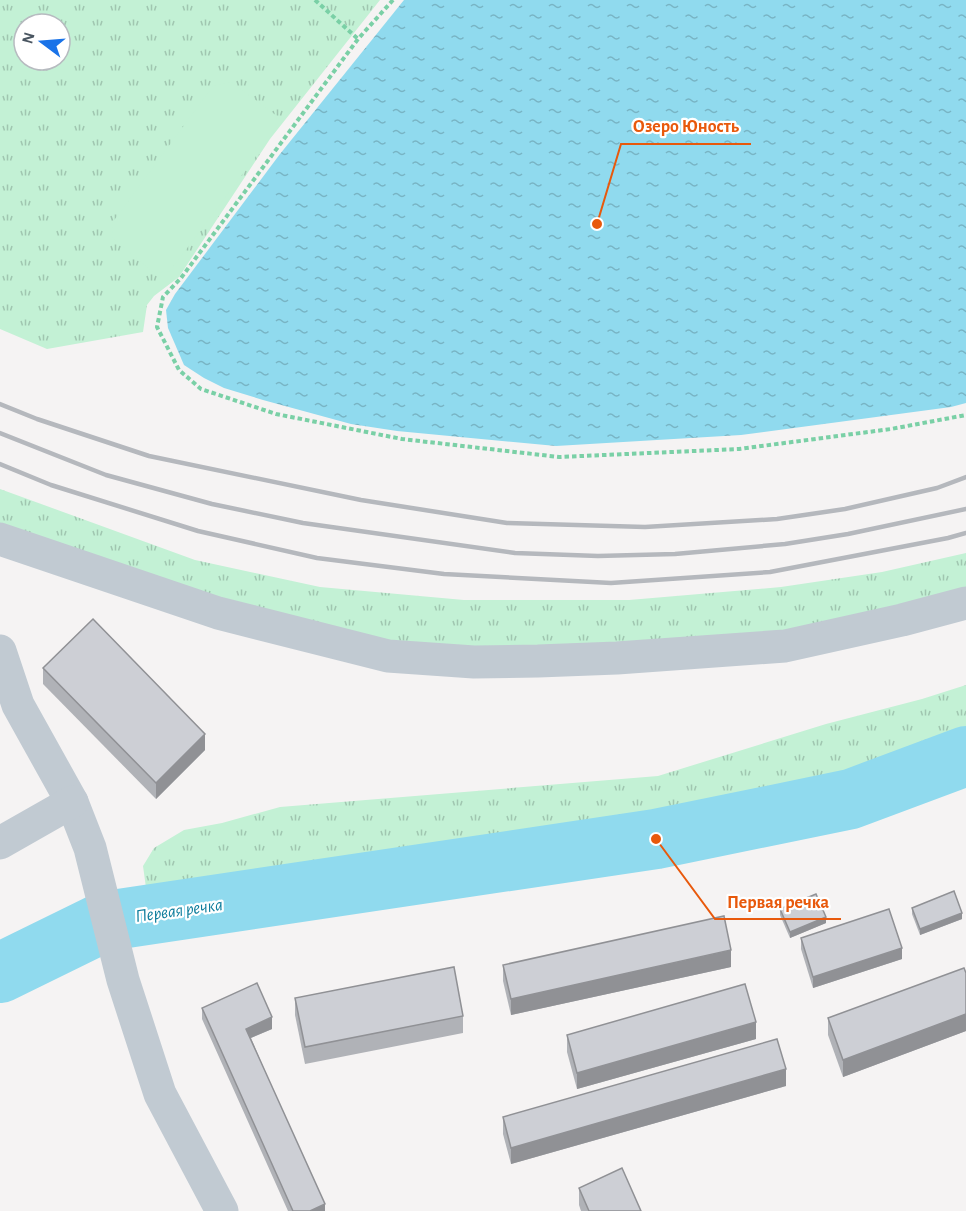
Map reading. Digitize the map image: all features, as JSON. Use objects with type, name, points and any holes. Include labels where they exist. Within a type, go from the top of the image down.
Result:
[{"type":"street","points":[[0,539],[218,613],[388,656],[474,662],[617,658],[785,646],[966,603]]},
{"type":"street","points":[[0,651],[18,705],[72,802],[90,848],[123,980],[160,1094],[222,1211]]},
{"type":"street","points":[[0,843],[72,802]]},
{"type":"path","points":[[315,0],[358,39]]},
{"type":"path","points":[[393,0],[358,39],[182,278],[163,297],[157,327],[179,370],[201,389],[276,414],[360,431],[559,458],[740,449],[891,429],[966,415]]},
{"type":"green space","points":[[0,0],[380,0],[270,139],[179,277],[154,296],[147,305],[143,332],[47,349],[0,329]]},
{"type":"green space","points":[[231,82],[277,116],[274,132],[170,271],[154,273],[113,238],[112,223],[213,86]]},
{"type":"green space","points":[[0,489],[195,560],[320,587],[464,600],[629,600],[781,587],[882,572],[966,553],[966,596],[788,636],[614,649],[394,647],[308,628],[0,527]]},
{"type":"green space","points":[[966,685],[966,771],[884,808],[431,871],[285,896],[172,920],[158,917],[147,895],[143,866],[154,848],[184,830],[222,823],[280,807],[658,776],[826,724]]},
{"type":"water","points":[[404,0],[966,0],[966,403],[951,407],[741,435],[556,446],[397,431],[351,424],[224,388],[184,365],[168,328],[166,310],[175,294],[280,154]]},
{"type":"building","points":[[93,619],[205,734],[156,783],[43,668]]},
{"type":"building","points":[[954,891],[962,913],[920,929],[912,908]]},
{"type":"building","points":[[816,894],[826,917],[790,932],[780,909]]},
{"type":"building","points":[[889,909],[902,948],[813,977],[801,938]]},
{"type":"building","points":[[724,916],[731,950],[511,999],[503,965]]},
{"type":"building","points":[[454,967],[463,1016],[305,1047],[295,998]]},
{"type":"building","points":[[964,968],[966,1014],[843,1060],[828,1018]]},
{"type":"building","points":[[257,983],[272,1017],[246,1029],[325,1204],[310,1211],[293,1211],[202,1008]]},
{"type":"building","points":[[745,984],[756,1022],[577,1073],[567,1035]]},
{"type":"building","points":[[777,1039],[786,1069],[511,1148],[503,1117]]},
{"type":"building","points":[[622,1168],[641,1211],[589,1211],[579,1188]]},
{"type":"waterway","name":"Первая речка","points":[[0,973],[106,921],[656,839],[851,799],[966,756]]},
{"type":"railway","points":[[0,404],[37,419],[149,456],[361,500],[507,523],[645,527],[777,519],[845,509],[937,488],[966,477]]},
{"type":"railway","points":[[0,433],[106,475],[212,504],[303,523],[515,553],[598,556],[675,554],[785,544],[848,534],[966,509]]},
{"type":"railway","points":[[0,464],[51,485],[198,531],[317,558],[444,574],[611,583],[770,572],[966,533]]},
{"type":"place","name":"Озеро Юность","points":[[597,224]]},
{"type":"place","name":"Первая речка","points":[[656,839]]}]
